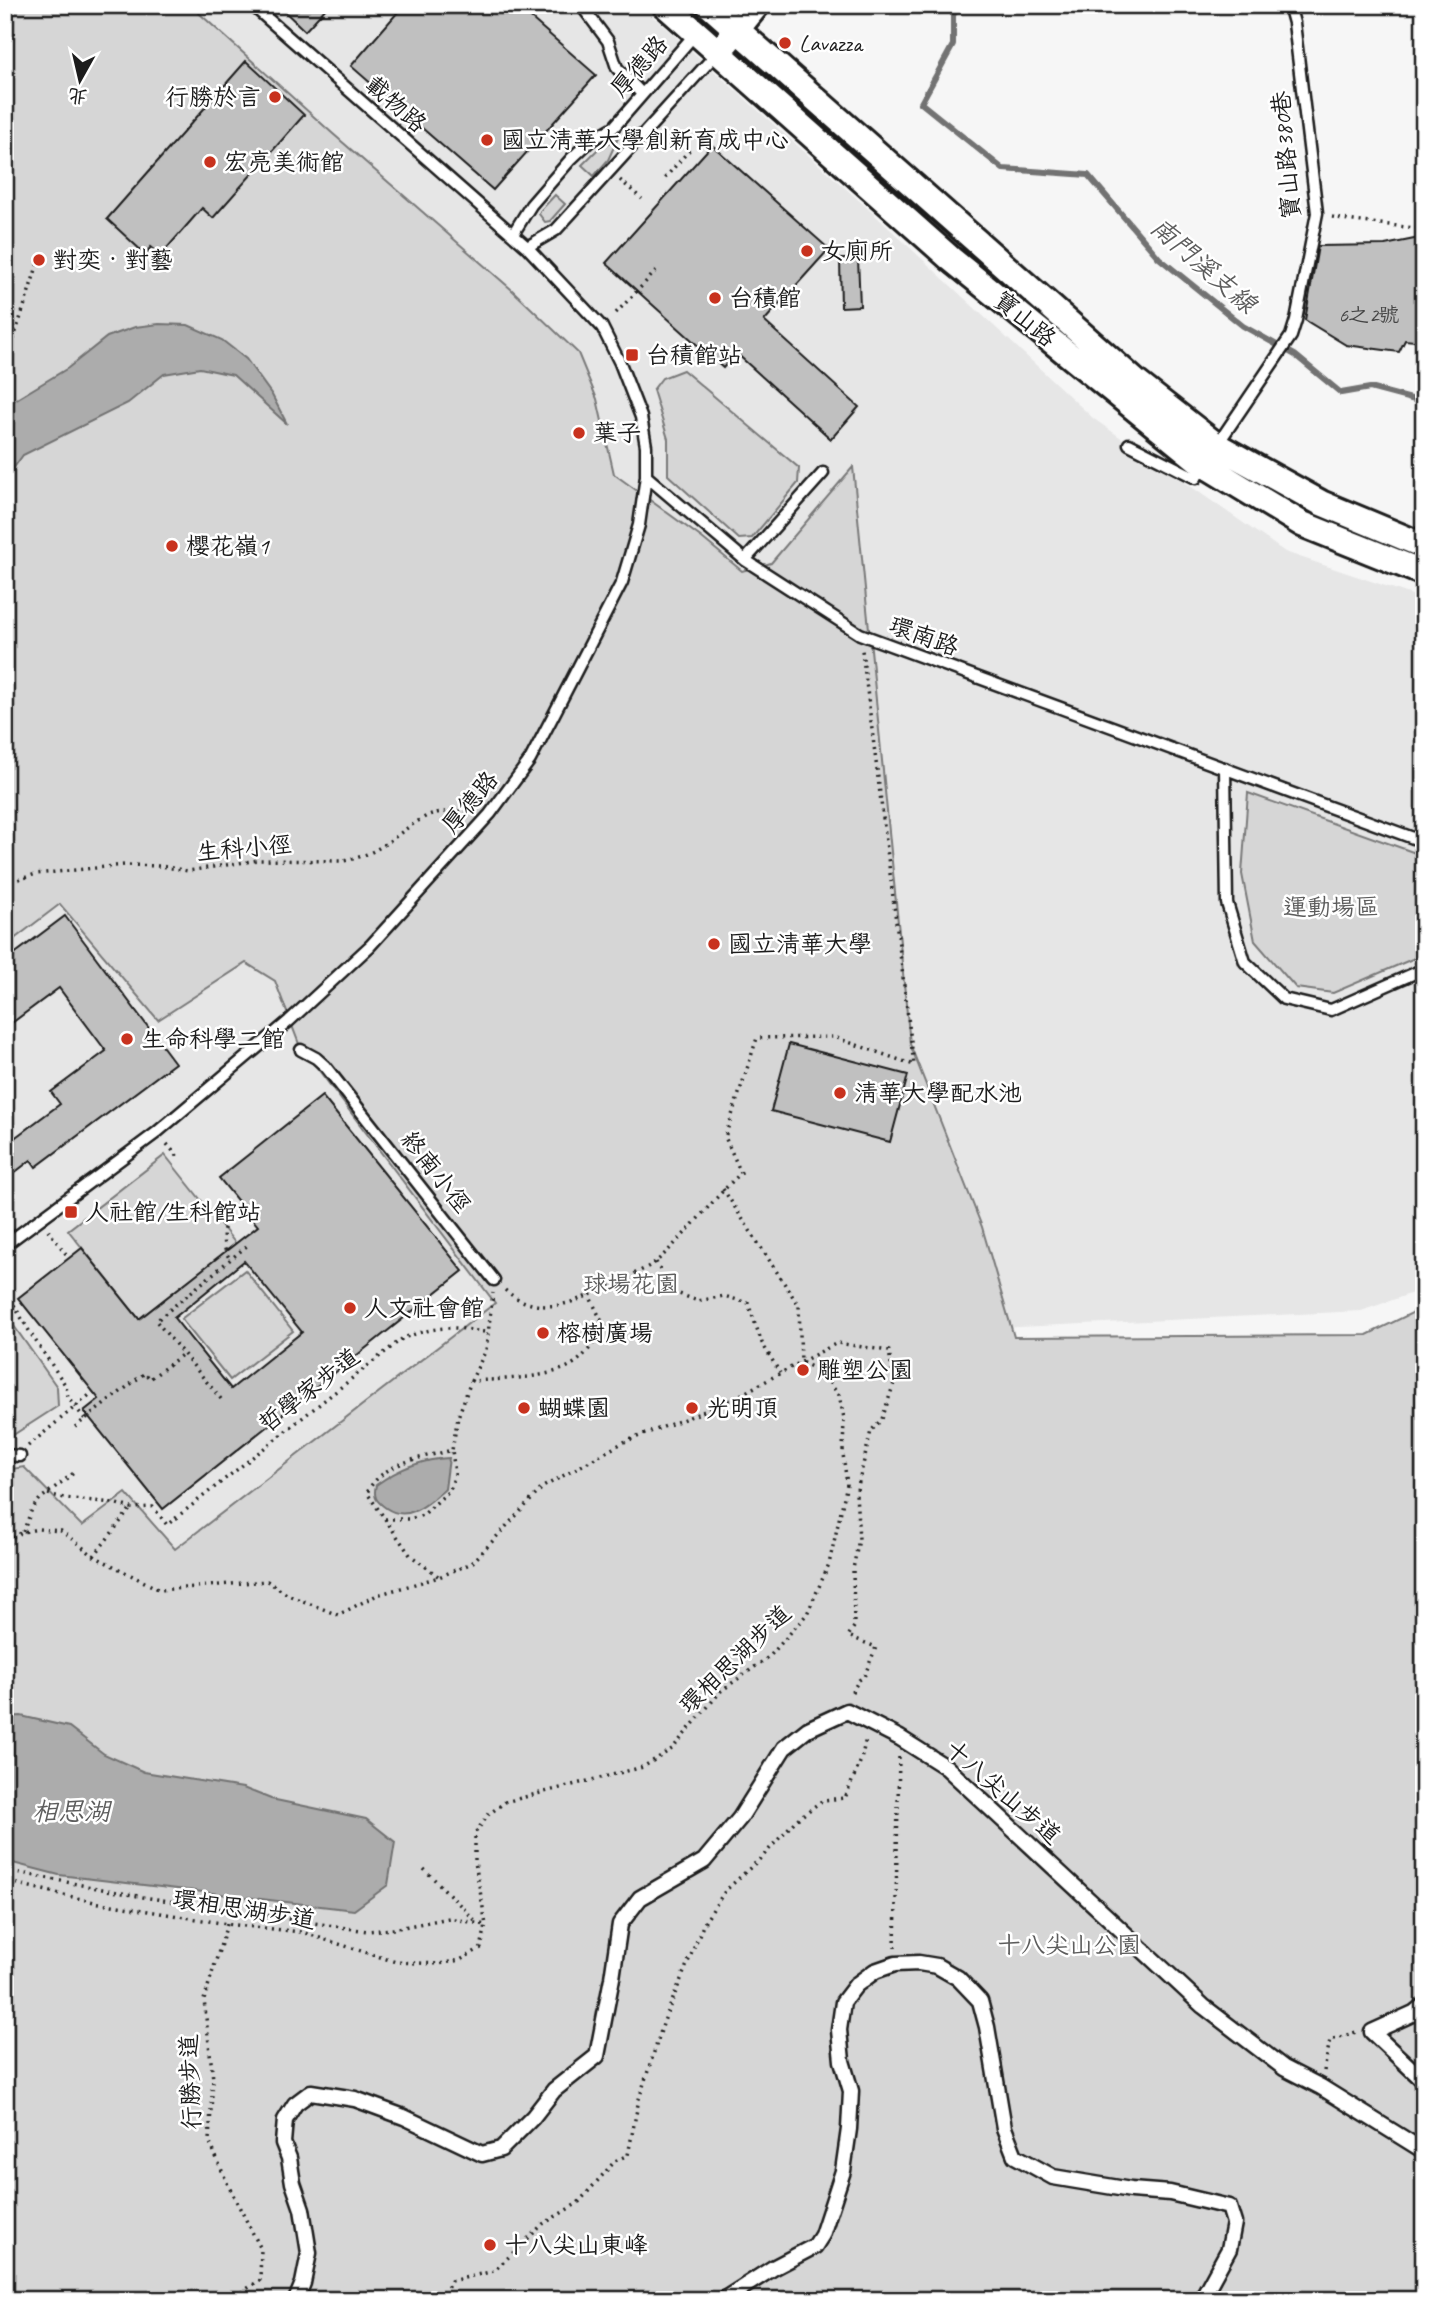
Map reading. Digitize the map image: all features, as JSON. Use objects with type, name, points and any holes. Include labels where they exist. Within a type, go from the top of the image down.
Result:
[{"type":"street","name":"寶山路","points":[[665,5],[951,259],[1302,524],[1424,573]]},
{"type":"street","points":[[717,52],[757,5]]},
{"type":"street","name":"寶山路","points":[[716,7],[738,30],[1137,383],[1210,454],[1424,546]]},
{"type":"street","points":[[696,33],[716,7]]},
{"type":"street","name":"十八尖山步道","points":[[296,2300],[303,2283],[309,2253],[302,2209],[283,2143],[285,2120],[295,2104],[312,2092],[355,2099],[482,2154],[501,2149],[533,2117],[554,2090],[597,2056],[620,1924],[640,1898],[704,1861],[740,1818],[784,1748],[808,1728],[847,1711],[900,1738],[946,1767],[1203,2006],[1284,2068],[1321,2087],[1424,2151]]},
{"type":"street","points":[[723,2300],[773,2268],[815,2246],[822,2235],[844,2171],[849,2129],[851,2091],[842,2061],[839,2030],[844,2002],[856,1985],[875,1971],[895,1964],[919,1963],[937,1966],[958,1978],[980,2001],[1004,2128],[1015,2156],[1053,2177],[1131,2190],[1170,2193],[1229,2207],[1234,2223],[1229,2249],[1201,2300]]},
{"type":"street","points":[[1424,2005],[1414,2013],[1372,2032],[1424,2081]]},
{"type":"lane","name":"載物路","points":[[252,5],[513,234]]},
{"type":"lane","points":[[581,5],[608,41],[617,68],[642,94]]},
{"type":"lane","name":"寶山路380巷","points":[[1210,454],[1291,336],[1317,213],[1294,23],[1289,5]]},
{"type":"lane","name":"厚德路","points":[[5,1245],[156,1133],[289,1021],[370,946],[490,814],[530,760],[622,582],[639,525],[646,475],[646,446],[641,417],[620,363],[602,327],[513,234],[531,205],[571,159],[590,141],[614,127],[696,33]]},
{"type":"lane","name":"厚德路","points":[[527,247],[556,230],[717,52]]},
{"type":"lane","points":[[1129,444],[1196,478],[1210,454]]},
{"type":"lane","points":[[745,560],[823,473]]},
{"type":"lane","name":"環南路","points":[[646,475],[745,560],[860,634],[1424,842]]},
{"type":"lane","points":[[1225,768],[1227,902],[1245,962],[1284,999],[1331,1010],[1424,969]]},
{"type":"lane","name":"終南小徑","points":[[301,1050],[316,1058],[344,1090],[494,1280]]},
{"type":"lane","points":[[5,1455],[20,1456]]},
{"type":"path","points":[[665,177],[692,147]]},
{"type":"path","points":[[620,180],[642,199]]},
{"type":"path","points":[[1317,213],[1354,222],[1424,229]]},
{"type":"path","points":[[5,366],[39,260]]},
{"type":"path","points":[[615,313],[657,268]]},
{"type":"path","points":[[494,1280],[518,1300],[545,1307],[566,1304],[589,1295],[656,1262],[741,1173],[725,1137],[757,1038],[834,1037],[914,1065],[860,634]]},
{"type":"path","name":"生科小徑","points":[[5,884],[36,874],[125,865],[161,866],[188,871],[258,860],[356,859],[385,845],[432,814],[475,810]]},
{"type":"path","points":[[161,1137],[178,1157]]},
{"type":"path","points":[[723,1189],[799,1306],[801,1362]]},
{"type":"path","points":[[227,1214],[222,1236],[225,1252],[230,1259]]},
{"type":"path","points":[[45,1226],[69,1258]]},
{"type":"path","points":[[222,1399],[156,1321],[249,1244]]},
{"type":"path","points":[[656,1262],[671,1291],[698,1301],[724,1296],[748,1303],[762,1343],[780,1373]]},
{"type":"path","points":[[5,1280],[11,1287],[11,1300],[66,1386],[68,1398],[85,1419]]},
{"type":"path","points":[[385,1519],[424,1516],[450,1490],[455,1474],[452,1450],[458,1417],[486,1350],[494,1280]]},
{"type":"path","points":[[471,1381],[533,1377],[573,1364],[594,1344],[604,1326],[589,1295]]},
{"type":"path","name":"哲學家步道","points":[[131,1508],[153,1507],[167,1525],[403,1338],[451,1327],[471,1332],[489,1332]]},
{"type":"path","points":[[5,1557],[12,1538],[23,1532],[38,1529],[61,1531],[94,1556],[160,1590],[267,1581],[288,1595],[338,1615],[377,1595],[439,1577],[472,1563],[543,1488],[624,1442],[700,1413],[837,1343],[889,1351],[894,1383],[882,1419],[871,1431],[856,1494],[859,1539],[853,1569],[854,1627],[848,1636],[876,1647],[864,1677],[859,1680]]},
{"type":"path","points":[[75,1427],[145,1373],[150,1379],[183,1354]]},
{"type":"path","name":"環相思湖步道","points":[[5,1881],[94,1902],[227,1924],[301,1932],[396,1962],[439,1964],[460,1960],[481,1948],[486,1925],[475,1862],[475,1833],[489,1814],[505,1802],[643,1767],[672,1749],[721,1691],[770,1656],[807,1614],[829,1564],[847,1484],[843,1454],[844,1418],[839,1395],[820,1371],[801,1362]]},
{"type":"path","points":[[20,1456],[26,1447],[93,1392]]},
{"type":"path","points":[[439,1577],[410,1555],[366,1493],[373,1480],[400,1464],[452,1450]]},
{"type":"path","points":[[23,1532],[32,1509],[75,1472]]},
{"type":"path","points":[[48,1494],[131,1508],[94,1556]]},
{"type":"path","points":[[441,2300],[451,2281],[494,2271],[543,2224],[578,2203],[615,2161],[628,2155],[639,2099],[664,2021],[704,1923],[724,1891],[764,1855],[796,1820],[823,1800],[845,1798],[861,1760],[869,1721]]},
{"type":"path","points":[[895,1964],[900,1738]]},
{"type":"path","points":[[424,1869],[478,1923]]},
{"type":"path","points":[[5,1870],[143,1897],[367,1931],[449,1918],[486,1925]]},
{"type":"path","name":"行勝步道","points":[[227,1924],[204,2000],[212,2079],[209,2140],[228,2185],[261,2249],[260,2280],[230,2300]]},
{"type":"path","points":[[1321,2087],[1330,2040],[1359,2031],[1372,2032]]},
{"type":"shaded area","name":"國立清華大學","points":[[5,5],[640,5],[862,203],[1094,419],[1285,552],[1424,599],[1424,1289],[1361,1311],[914,1332],[5,2300]]},
{"type":"green space","name":"國立清華大學","points":[[5,5],[190,5],[511,289],[578,353],[597,399],[614,474],[702,538],[742,571],[771,563],[853,467],[910,1044],[982,1227],[1014,1337],[1367,1335],[1424,1307],[1424,2300],[5,2300],[5,1470],[24,1467],[82,1526],[126,1493],[175,1549],[495,1303],[299,1044],[275,981],[246,963],[158,1020],[60,904],[5,946]]},
{"type":"green space","points":[[618,138],[608,160],[594,176],[582,165],[598,149]]},
{"type":"green space","points":[[555,195],[565,204],[550,221],[545,222],[539,214],[540,211]]},
{"type":"green space","points":[[683,370],[799,468],[798,483],[752,538],[739,539],[668,475],[668,439],[653,390],[662,378]]},
{"type":"green space","name":"運動場區","points":[[1248,793],[1424,856],[1424,954],[1333,993],[1296,988],[1255,941],[1242,874]]},
{"type":"green space","points":[[165,1155],[236,1244],[139,1319],[68,1230]]},
{"type":"green space","points":[[245,1270],[293,1331],[230,1380],[181,1319]]},
{"type":"green space","points":[[5,1297],[14,1326],[57,1387],[58,1406],[10,1437],[5,1437]]},
{"type":"water","points":[[188,325],[222,340],[246,359],[272,395],[287,424],[233,375],[200,368],[164,374],[128,403],[23,455],[5,480],[5,406],[68,368],[107,337],[135,327]]},
{"type":"water","points":[[449,1458],[445,1489],[417,1510],[410,1513],[394,1512],[376,1498],[376,1485],[393,1474],[420,1463]]},
{"type":"water","name":"相思湖","points":[[21,1716],[69,1727],[104,1754],[144,1772],[243,1788],[271,1799],[366,1819],[395,1842],[388,1885],[354,1910],[59,1875],[5,1861],[5,1717]]},
{"type":"building","points":[[278,5],[329,5],[305,31]]},
{"type":"building","name":"國立清華大學創新育成中心","points":[[404,5],[516,5],[596,75],[493,190],[351,66]]},
{"type":"building","name":"宏亮美術館","points":[[246,61],[304,115],[213,218],[202,208],[161,255],[151,247],[145,254],[107,219]]},
{"type":"building","name":"台積館","points":[[712,145],[829,249],[764,321],[859,407],[831,439],[736,353],[723,368],[606,263]]},
{"type":"building","points":[[1424,237],[1424,342],[1405,340],[1399,352],[1346,345],[1305,320],[1318,246],[1385,245]]},
{"type":"building","points":[[840,259],[858,259],[860,306],[841,307]]},
{"type":"building","name":"生命科學二館","points":[[65,916],[175,1063],[36,1167],[31,1160],[5,1180],[5,1145],[60,1104],[51,1092],[106,1051],[59,988],[5,1028],[5,961]]},
{"type":"building","name":"清華大學配水池","points":[[789,1044],[908,1075],[890,1142],[771,1111]]},
{"type":"building","name":"人文社會館","points":[[322,1096],[463,1271],[163,1509],[84,1411],[99,1399],[18,1298],[82,1248],[139,1319],[258,1226],[219,1178]],"holes":[[[244,1261],[302,1332],[231,1389],[174,1318]]]},
{"type":"waterway","name":"南門溪支線","points":[[960,5],[953,15],[953,45],[921,103],[1003,169],[1088,175],[1159,258],[1243,326],[1295,355],[1341,393],[1370,388],[1415,400],[1424,409]]},
{"type":"place","name":"Lavazza","points":[[785,43]]},
{"type":"place","name":"行勝於言","points":[[275,97]]},
{"type":"place","name":"國立清華大學創新育成中心","points":[[487,140]]},
{"type":"place","name":"宏亮美術館","points":[[210,162]]},
{"type":"place","name":"女廁所","points":[[807,251]]},
{"type":"place","name":"對奕‧對藝","points":[[39,260]]},
{"type":"place","name":"台積館","points":[[715,298]]},
{"type":"place","name":"台積館站","points":[[632,355]]},
{"type":"place","name":"葉子","points":[[579,433]]},
{"type":"place","name":"櫻花嶺1","points":[[172,546]]},
{"type":"place","name":"國立清華大學","points":[[714,944]]},
{"type":"place","name":"生命科學二館","points":[[127,1039]]},
{"type":"place","name":"清華大學配水池","points":[[840,1093]]},
{"type":"place","name":"人社館/生科館站","points":[[71,1212]]},
{"type":"place","name":"人文社會館","points":[[350,1308]]},
{"type":"place","name":"榕樹廣場","points":[[543,1333]]},
{"type":"place","name":"雕塑公園","points":[[803,1370]]},
{"type":"place","name":"蝴蝶園","points":[[524,1408]]},
{"type":"place","name":"光明頂","points":[[692,1408]]},
{"type":"place","name":"十八尖山東峰","points":[[490,2245]]},
{"type":"park label","name":"球場花園","points":[[631,1284]]},
{"type":"park label","name":"十八尖山公園","points":[[1069,1945]]}]
